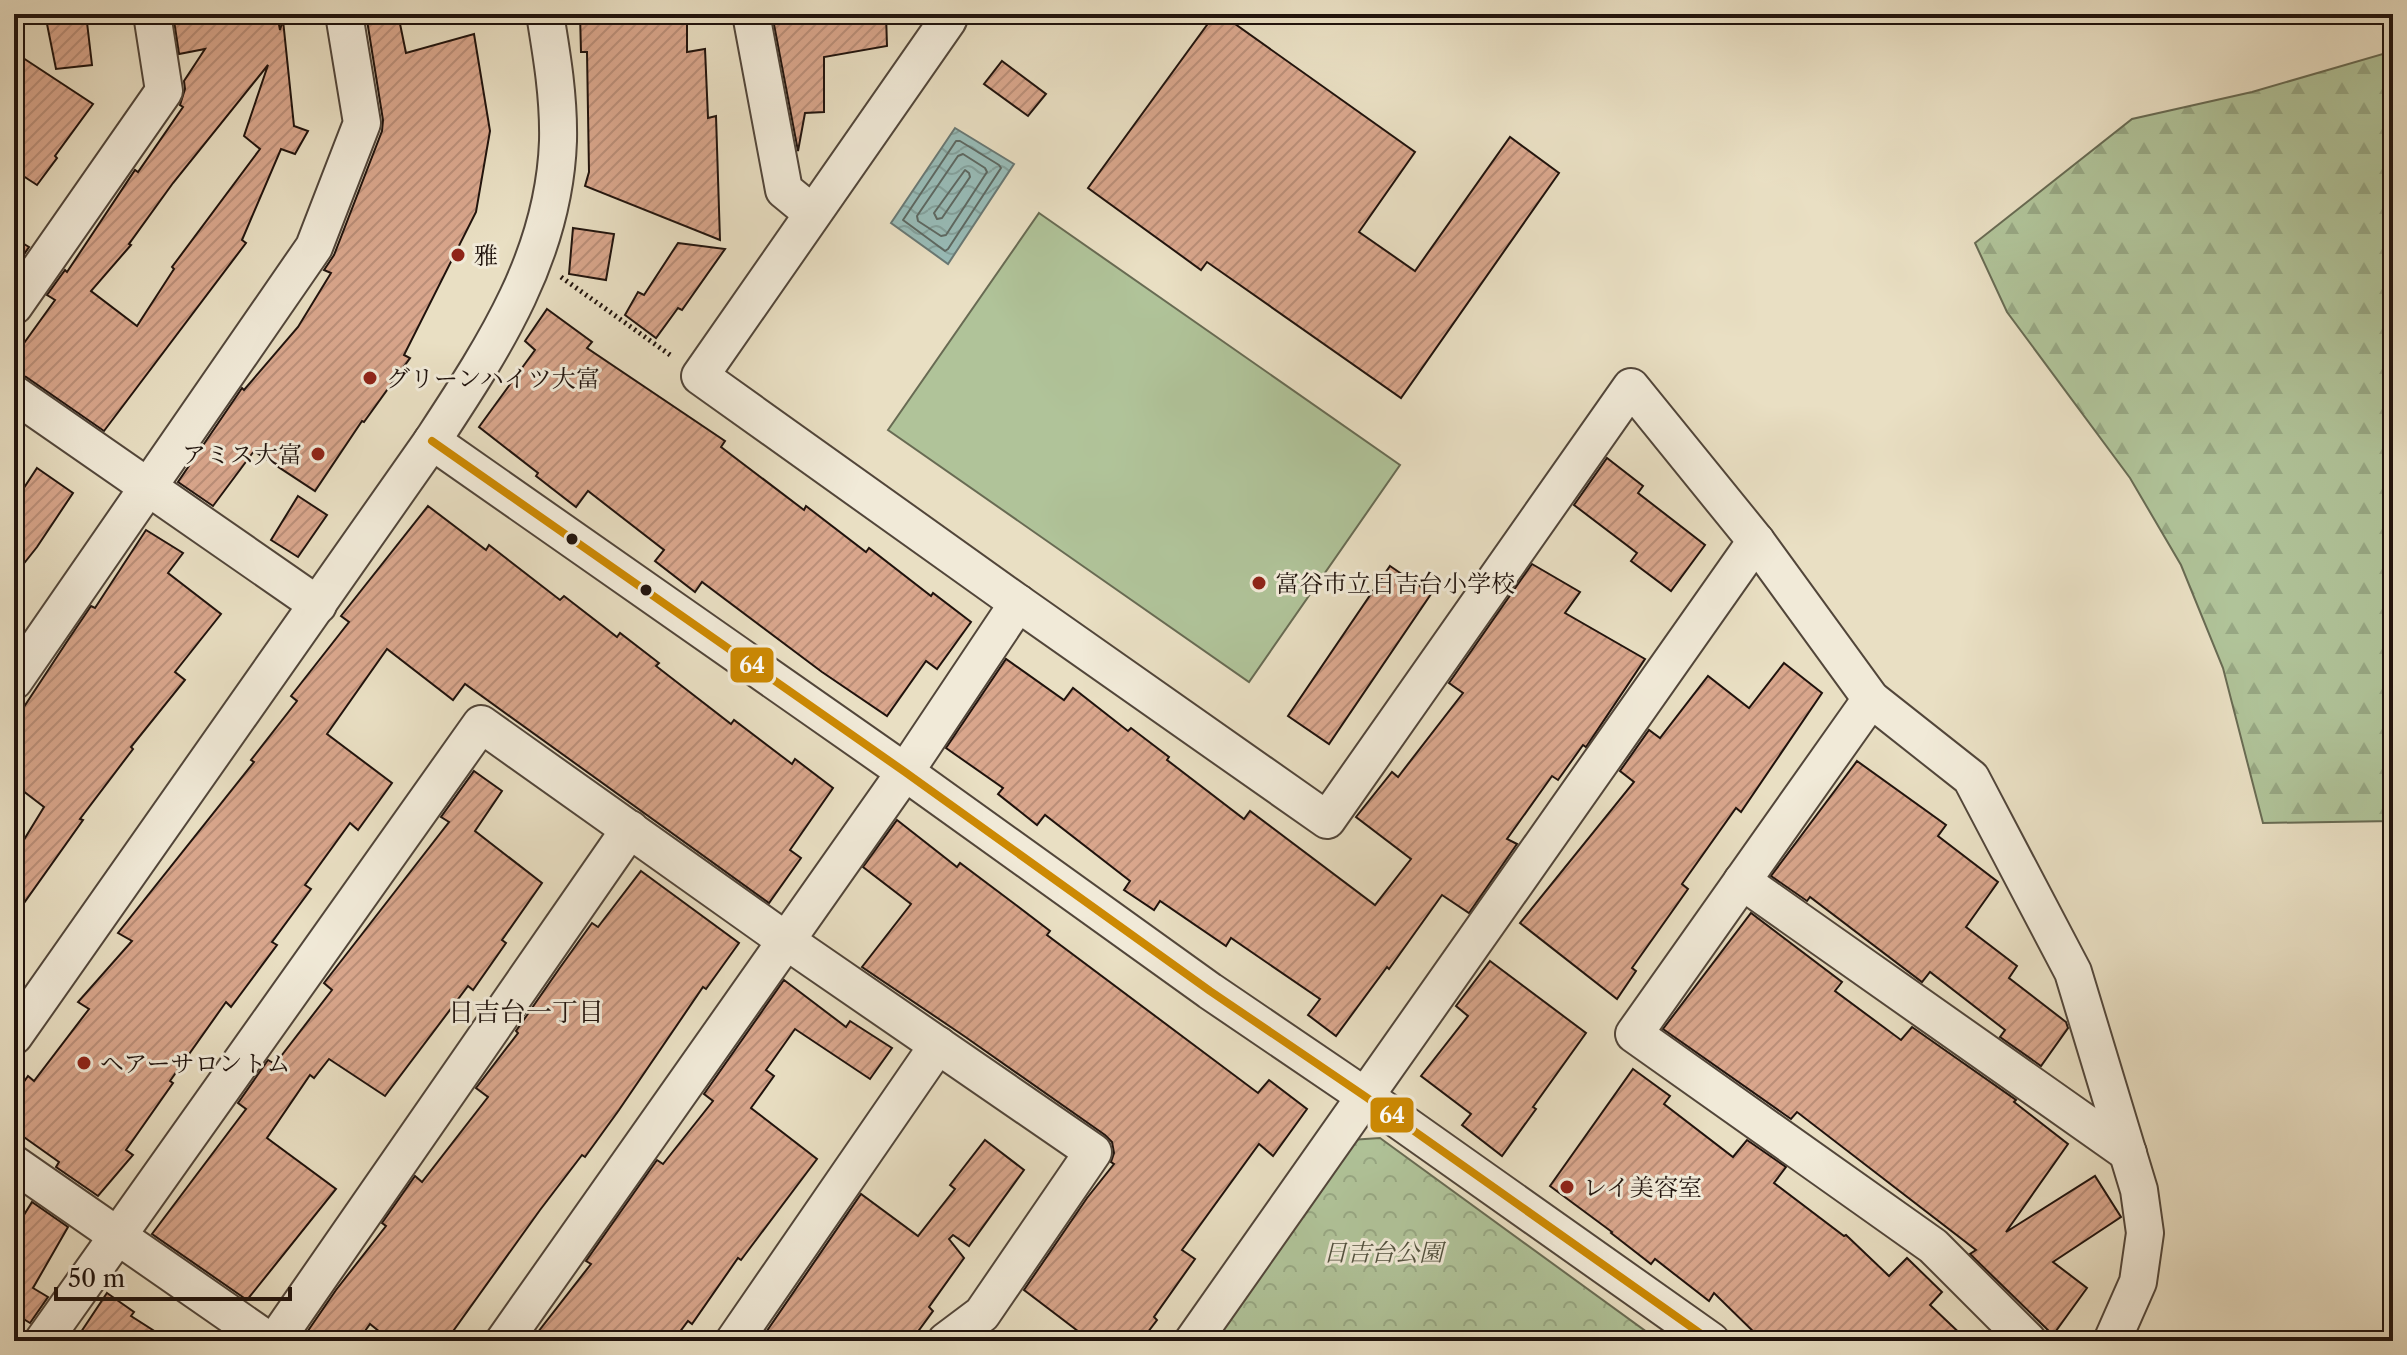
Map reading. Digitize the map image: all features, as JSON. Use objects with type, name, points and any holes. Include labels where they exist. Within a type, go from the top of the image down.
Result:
[{"type":"street","points":[[14,306],[164,91],[152,14]]},
{"type":"street","points":[[14,681],[314,247],[362,123],[344,14]]},
{"type":"street","points":[[14,1036],[432,441],[485,360],[518,301],[547,216],[558,142],[556,85],[545,14]]},
{"type":"street","points":[[751,14],[784,190],[812,213]]},
{"type":"street","points":[[958,16],[812,213],[700,376],[1327,820],[1631,387],[1756,541],[1871,699],[1971,778],[2073,972],[2139,1190],[2145,1233],[2138,1282],[2112,1341]]},
{"type":"street","points":[[14,394],[318,605]]},
{"type":"street","points":[[432,441],[1711,1341]]},
{"type":"street","points":[[1193,1341],[1756,541]]},
{"type":"street","points":[[504,1341],[905,772],[1018,603]]},
{"type":"street","points":[[1871,699],[1634,1034],[1933,1246],[2028,1341]]},
{"type":"street","points":[[43,1341],[481,724],[785,940],[1093,1152],[982,1314],[946,1341]]},
{"type":"street","points":[[275,1341],[630,829]]},
{"type":"street","points":[[1742,881],[2128,1153]]},
{"type":"street","points":[[734,1341],[938,1045]]},
{"type":"street","points":[[14,1164],[269,1341]]},
{"type":"path","points":[[554,272],[700,376]]},
{"type":"green space","points":[[2393,51],[2393,821],[2263,823],[2223,668],[2181,565],[2130,478],[2007,312],[1975,243],[2132,119],[2252,92]]},
{"type":"green space","points":[[1039,213],[1400,465],[1249,682],[888,430]]},
{"type":"green space","name":"日吉台公園","points":[[1380,1138],[1655,1338],[1654,1341],[1211,1341],[1350,1140]]},
{"type":"water","points":[[955,128],[1014,164],[948,264],[891,223]]},
{"type":"building","points":[[45,14],[86,14],[92,65],[56,69]]},
{"type":"building","points":[[173,14],[277,14],[280,30],[283,20],[294,126],[308,131],[295,154],[281,149],[242,240],[246,243],[104,431],[26,377],[14,373],[14,357],[55,300],[47,295],[65,270],[67,272],[135,170],[138,172],[183,107],[180,105],[184,81],[205,49],[179,54]],"holes":[[[268,65],[244,136],[260,149],[172,267],[174,269],[137,326],[91,291],[131,245],[173,183]]]},
{"type":"building","points":[[366,14],[398,14],[406,53],[474,34],[490,131],[476,212],[404,355],[410,358],[362,421],[315,491],[254,451],[213,506],[178,482],[242,388],[244,390],[298,327],[331,273],[324,270],[334,255],[382,131],[383,120]]},
{"type":"building","points":[[580,14],[687,14],[687,52],[705,49],[708,118],[716,116],[720,240],[585,186],[589,172],[587,52],[581,52]]},
{"type":"building","points":[[772,14],[886,14],[887,46],[824,57],[824,112],[805,113],[798,151]]},
{"type":"building","points":[[1215,14],[1221,14],[1415,152],[1359,232],[1415,271],[1510,137],[1559,173],[1401,398],[1207,262],[1201,270],[1088,188]]},
{"type":"building","points":[[14,52],[93,104],[37,185],[14,170]]},
{"type":"building","points":[[1002,61],[1046,94],[1028,116],[984,84]]},
{"type":"building","points":[[573,228],[614,234],[606,280],[569,274]]},
{"type":"building","points":[[14,238],[29,247],[14,269]]},
{"type":"building","points":[[678,243],[725,249],[682,310],[678,308],[656,338],[625,315],[638,292],[644,295]]},
{"type":"building","points":[[547,309],[592,342],[587,348],[725,441],[721,447],[804,510],[806,506],[866,552],[869,548],[931,596],[933,593],[971,622],[937,669],[926,661],[887,716],[822,672],[702,582],[695,592],[655,561],[664,550],[588,491],[576,507],[479,427],[535,350],[525,341]]},
{"type":"building","points":[[1607,458],[1643,486],[1638,493],[1705,545],[1671,591],[1631,561],[1637,553],[1574,505]]},
{"type":"building","points":[[37,468],[73,493],[14,576],[14,503]]},
{"type":"building","points":[[298,496],[327,515],[298,557],[271,540]]},
{"type":"building","points":[[428,506],[486,550],[489,545],[560,600],[564,596],[617,637],[620,633],[659,663],[656,666],[731,724],[734,720],[792,764],[795,759],[833,788],[790,850],[801,858],[769,903],[465,684],[453,700],[387,649],[327,734],[392,783],[358,830],[350,823],[305,885],[311,889],[272,942],[277,945],[231,1007],[226,1002],[126,1150],[133,1155],[98,1196],[56,1167],[59,1162],[14,1130],[14,1096],[28,1076],[34,1081],[89,1009],[78,1002],[132,941],[118,933],[254,762],[251,760],[297,701],[291,696],[349,622],[341,616]]},
{"type":"building","points":[[146,530],[183,553],[168,573],[221,614],[175,672],[185,680],[131,747],[133,749],[80,819],[83,820],[14,917],[14,856],[44,807],[14,784],[14,722]]},
{"type":"building","points":[[1532,564],[1580,592],[1565,613],[1645,659],[1586,747],[1583,745],[1558,780],[1552,776],[1507,839],[1517,844],[1469,913],[1442,895],[1336,1036],[1308,1015],[1320,999],[1231,938],[1226,946],[1160,901],[1154,910],[1124,890],[1130,881],[1045,815],[1037,825],[998,794],[1003,788],[946,748],[1006,659],[1064,700],[1073,688],[1128,731],[1131,728],[1169,757],[1167,760],[1244,819],[1250,811],[1375,905],[1411,859],[1356,817],[1392,772],[1398,777],[1463,693],[1449,683]]},
{"type":"building","points":[[1390,566],[1431,594],[1329,744],[1288,716]]},
{"type":"building","points":[[1784,663],[1822,693],[1741,812],[1736,808],[1682,884],[1688,889],[1632,968],[1636,971],[1617,999],[1520,923],[1634,782],[1620,771],[1649,730],[1660,738],[1708,676],[1749,708]]},
{"type":"building","points":[[1857,761],[1946,825],[1938,836],[1998,882],[1966,927],[2017,966],[2009,978],[2066,1022],[2068,1028],[2041,1066],[2000,1037],[2005,1030],[1930,972],[1922,982],[1810,897],[1807,901],[1771,876]]},
{"type":"building","points":[[474,771],[502,791],[475,831],[542,883],[502,940],[506,943],[473,990],[468,986],[385,1096],[329,1059],[314,1078],[310,1075],[267,1138],[336,1189],[247,1300],[152,1234],[246,1109],[238,1103],[268,1060],[275,1064],[332,990],[324,983],[449,822],[441,817]]},
{"type":"building","points":[[897,820],[957,867],[960,863],[1012,902],[1050,931],[1047,935],[1258,1093],[1269,1080],[1307,1109],[1273,1156],[1259,1144],[1182,1250],[1195,1259],[1141,1341],[1091,1341],[1024,1290],[1114,1164],[1111,1162],[1114,1153],[1112,1142],[862,967],[911,904],[863,867]]},
{"type":"building","points":[[641,871],[739,943],[706,989],[703,987],[585,1157],[582,1155],[540,1210],[446,1341],[391,1341],[370,1324],[358,1341],[301,1341],[386,1226],[382,1223],[415,1176],[422,1182],[488,1097],[476,1088],[518,1033],[516,1031],[592,923],[598,927]]},
{"type":"building","points":[[1751,913],[1842,982],[1835,991],[1901,1040],[1912,1027],[2016,1100],[2014,1102],[2068,1144],[2006,1232],[2095,1176],[2121,1217],[2053,1262],[2087,1288],[2053,1335],[1970,1254],[1976,1250],[1797,1112],[1791,1119],[1663,1029]]},
{"type":"building","points":[[1490,961],[1586,1033],[1502,1156],[1462,1125],[1471,1114],[1421,1076],[1468,1016],[1456,1006]]},
{"type":"building","points":[[784,980],[846,1027],[850,1021],[892,1048],[870,1079],[795,1029],[766,1070],[774,1076],[751,1108],[817,1159],[741,1260],[738,1258],[692,1324],[688,1321],[673,1341],[531,1341],[591,1264],[586,1261],[657,1160],[663,1164],[713,1101],[704,1094]]},
{"type":"building","points":[[1633,1069],[1670,1096],[1664,1104],[1733,1157],[1747,1140],[1786,1167],[1774,1183],[1846,1235],[1889,1276],[1907,1258],[1942,1292],[1930,1305],[1968,1341],[1763,1341],[1714,1293],[1709,1301],[1655,1259],[1651,1264],[1550,1186]]},
{"type":"building","points":[[985,1140],[1024,1170],[969,1246],[953,1235],[949,1239],[964,1258],[929,1307],[933,1311],[911,1341],[760,1341],[861,1194],[918,1236],[955,1189],[950,1185]]},
{"type":"building","points":[[32,1202],[68,1227],[33,1288],[48,1297],[30,1323],[17,1315],[14,1320],[14,1231]]},
{"type":"building","points":[[107,1293],[134,1312],[131,1316],[170,1341],[75,1341]]},
{"type":"transit line","name":"64","points":[[432,441],[1711,1341]]},
{"type":"place","name":"雅","points":[[458,255]]},
{"type":"place","name":"グリーンハイツ大富","points":[[370,378]]},
{"type":"place","name":"アミス大富","points":[[318,454]]},
{"type":"place","name":"富谷市立日吉台小学校","points":[[1259,583]]},
{"type":"place","name":"ヘアーサロントム","points":[[84,1063]]},
{"type":"place","name":"レイ美容室","points":[[1567,1187]]},
{"type":"district","name":"日吉台一丁目","points":[[526,1012]]}]
